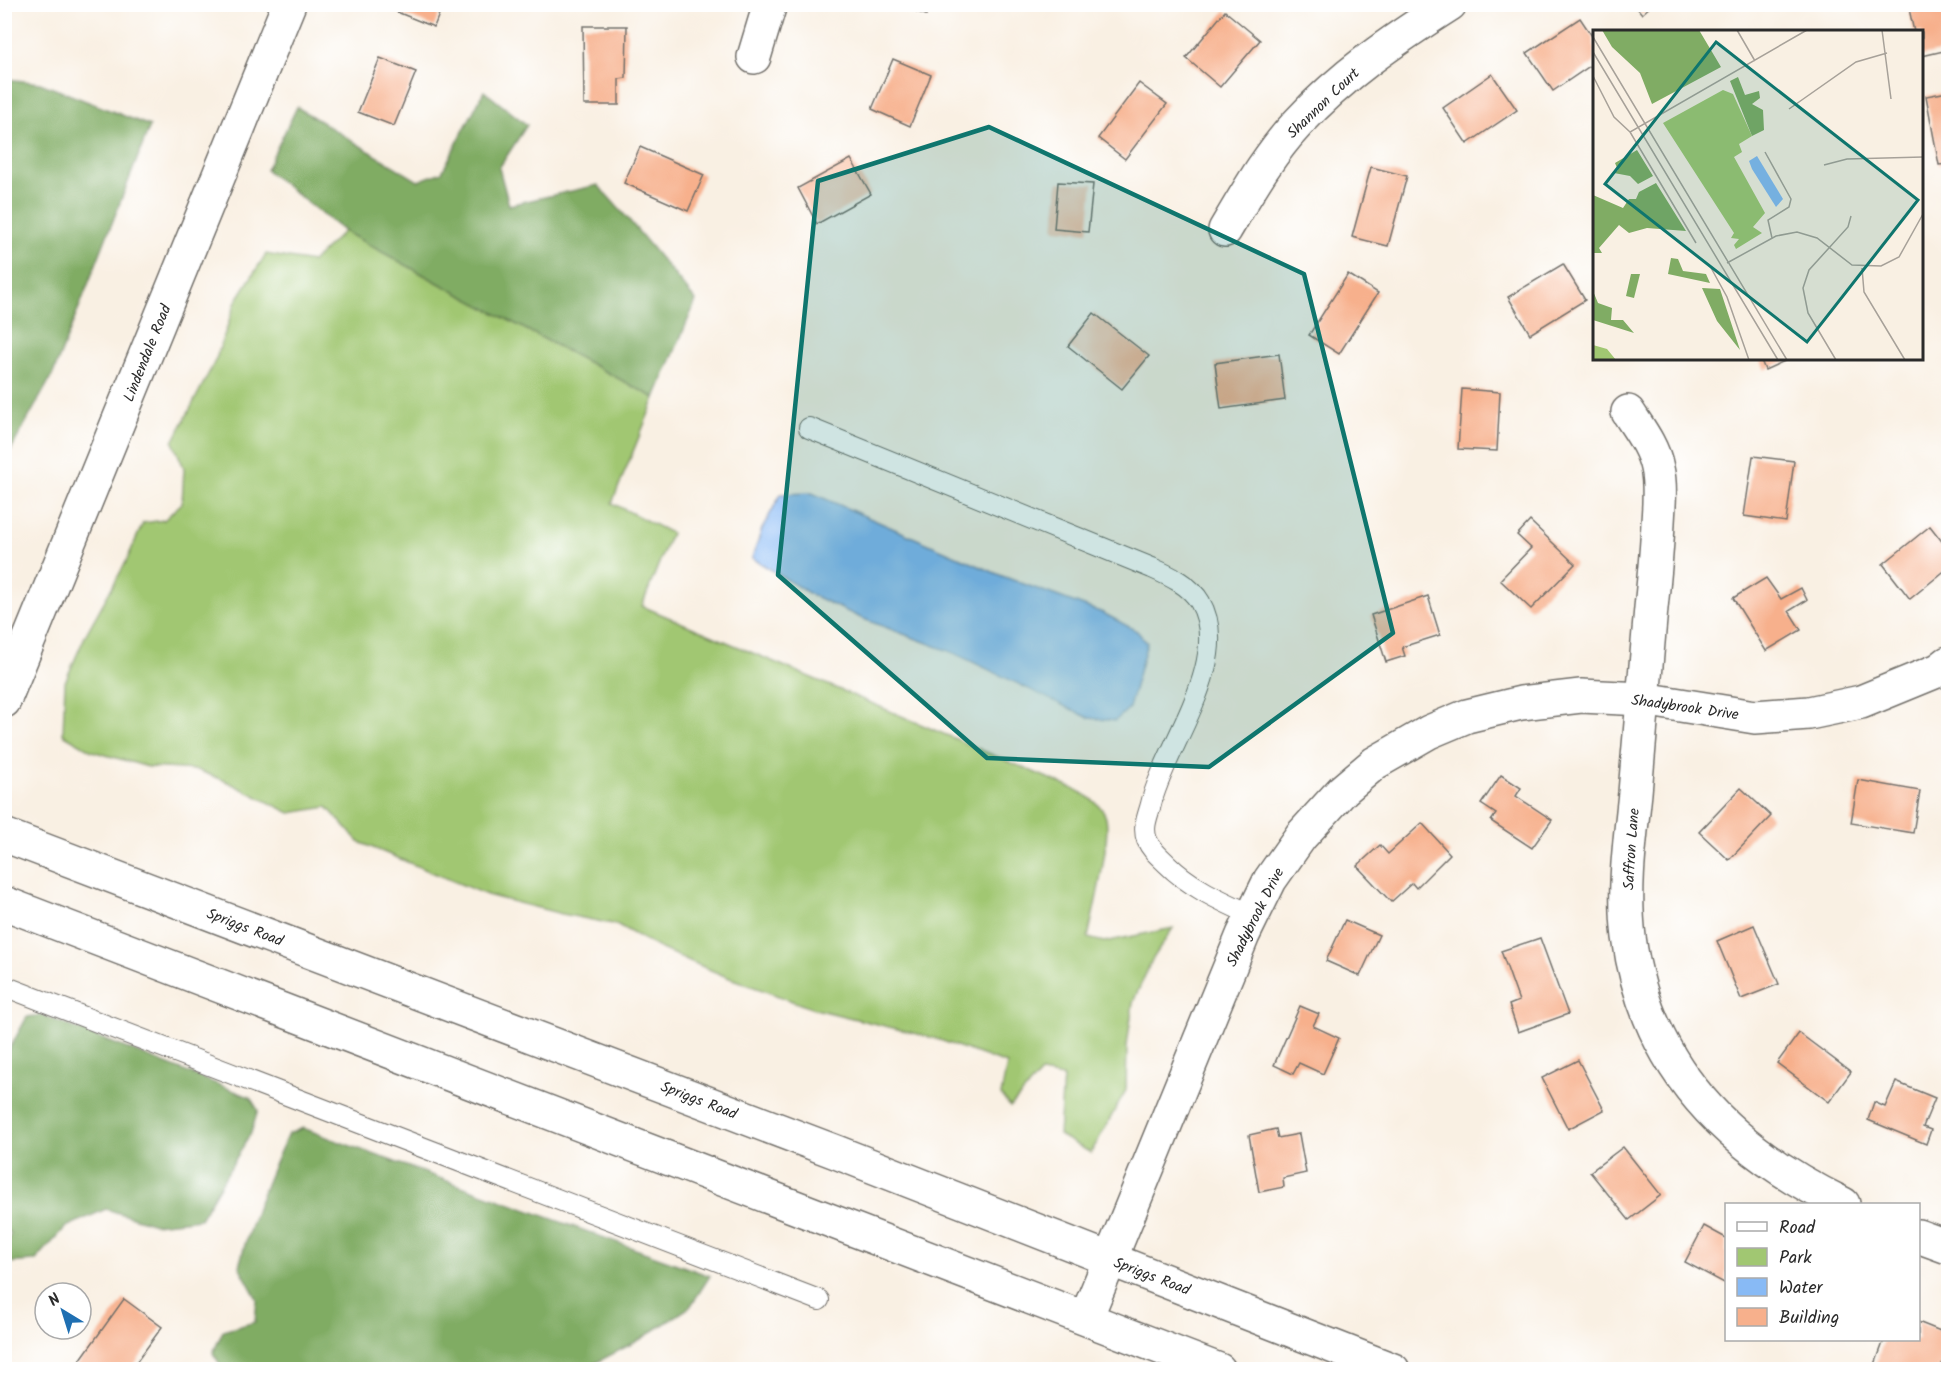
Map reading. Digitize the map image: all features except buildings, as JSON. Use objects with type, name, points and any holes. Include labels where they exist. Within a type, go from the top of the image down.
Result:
[{"type":"street","name":"Lindendale Road","points":[[4,701],[290,4]]},
{"type":"street","points":[[754,57],[770,4]]},
{"type":"street","name":"Shannon Court","points":[[1225,230],[1257,176],[1297,124],[1337,84],[1381,49],[1450,4]]},
{"type":"street","name":"Saffron Lane","points":[[1628,412],[1652,451],[1658,468],[1660,490],[1626,880],[1629,937],[1639,986],[1654,1031],[1684,1079],[1710,1111],[1738,1138],[1784,1173],[1840,1203]]},
{"type":"street","name":"Shadybrook Drive","points":[[1086,1318],[1252,915],[1270,880],[1300,836],[1343,790],[1375,764],[1429,732],[1467,716],[1521,703],[1581,696],[1643,699],[1755,717],[1809,713],[1861,702],[1945,673]]},
{"type":"street","name":"Spriggs Road","points":[[4,835],[836,1152],[1393,1370]]},
{"type":"street","points":[[4,903],[1219,1370]]},
{"type":"street","points":[[1920,1237],[1948,1247]]},
{"type":"lane","points":[[809,428],[1152,568],[1174,578],[1200,602],[1207,621],[1208,647],[1196,701],[1159,776],[1144,827],[1147,840],[1154,853],[1176,873],[1206,893],[1252,915]]},
{"type":"lane","points":[[4,986],[819,1300]]},
{"type":"highlighted area","points":[[989,127],[1304,274],[1393,633],[1209,767],[987,758],[778,575],[818,181]]},
{"type":"green space","points":[[5,77],[40,83],[150,126],[53,374],[5,460]]},
{"type":"green space","points":[[484,91],[527,125],[499,168],[509,205],[598,185],[696,301],[655,398],[344,231],[266,170],[297,107],[418,181],[442,172]]},
{"type":"green space","points":[[344,231],[655,398],[612,503],[671,533],[642,606],[1076,790],[1098,805],[1106,818],[1106,842],[1088,938],[1104,942],[1173,928],[1152,960],[1133,1002],[1127,1046],[1126,1090],[1091,1153],[1059,1135],[1063,1077],[1041,1073],[1010,1107],[1001,1095],[1007,1064],[934,1038],[811,1008],[727,977],[659,948],[618,925],[487,895],[359,842],[327,807],[290,813],[226,781],[197,770],[148,767],[92,751],[63,734],[65,682],[86,634],[126,562],[143,523],[164,520],[182,503],[184,468],[173,442],[216,359],[236,301],[266,254],[312,262]]},
{"type":"green space","points":[[42,1015],[250,1097],[258,1110],[251,1133],[200,1219],[155,1224],[106,1209],[66,1227],[35,1261],[5,1263],[5,1249],[11,1233],[4,1229],[5,1057],[27,1017]]},
{"type":"green space","points":[[303,1128],[710,1276],[690,1307],[641,1339],[584,1369],[223,1369],[213,1353],[223,1331],[255,1322],[257,1299],[239,1266],[249,1232],[288,1134]]},
{"type":"water","points":[[812,493],[1002,576],[1103,613],[1137,631],[1147,643],[1129,708],[1115,721],[1089,718],[954,653],[861,618],[810,594],[752,558],[762,529],[781,494]]}]
